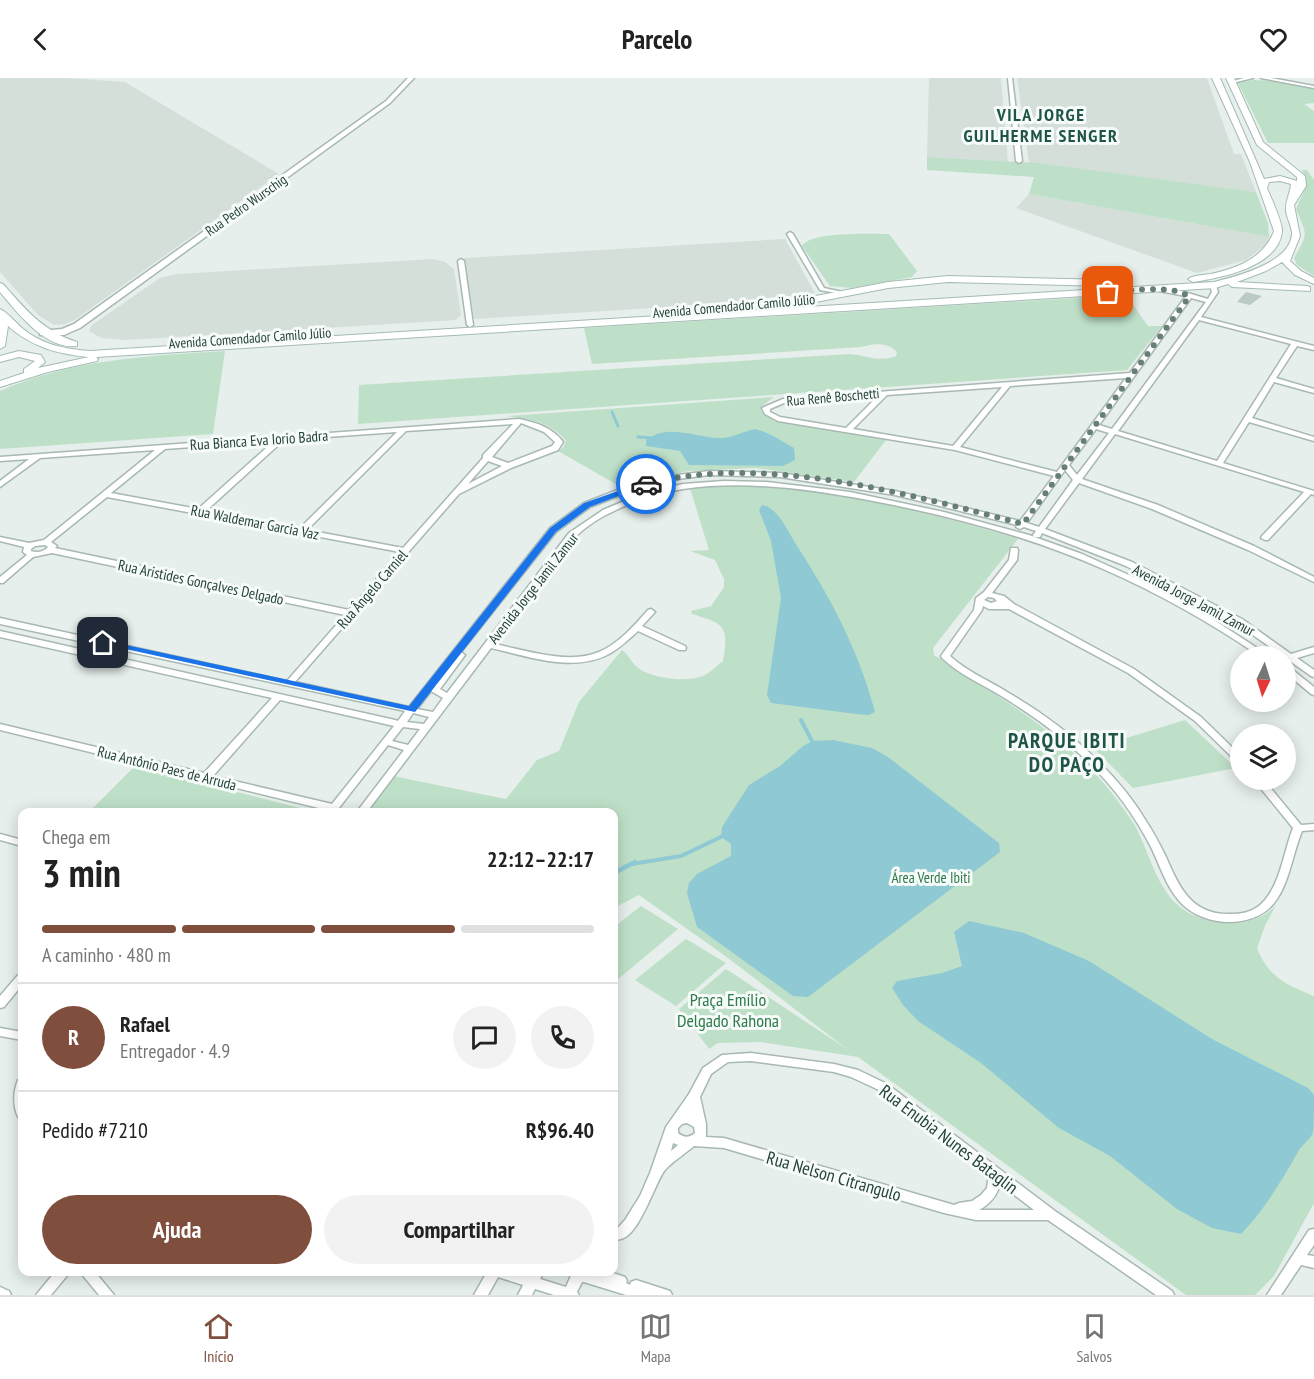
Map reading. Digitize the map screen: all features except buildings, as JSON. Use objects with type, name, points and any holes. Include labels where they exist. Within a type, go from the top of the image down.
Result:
[{"type":"main road","points":[[1216,78],[1254,162],[1278,226],[1279,243],[1263,263],[1264,269],[1284,281],[1312,287]]},
{"type":"main road","points":[[1231,80],[1260,143],[1290,165],[1300,176],[1302,186],[1290,203],[1290,212],[1296,229],[1295,240],[1286,261],[1312,287]]},
{"type":"main road","points":[[1254,162],[1261,169],[1276,172],[1289,171],[1290,165]]},
{"type":"main road","points":[[1263,188],[1265,181],[1270,179],[1290,180],[1296,183],[1294,197]]},
{"type":"main road","name":"Avenida Comendador Camilo Júlio","points":[[44,333],[59,341],[75,345],[129,346],[760,307],[816,300],[888,285],[948,279],[989,278],[1091,284],[1197,279],[1233,270],[1252,262],[1271,247],[1278,233]]},
{"type":"main road","name":"Avenida Comendador Camilo Júlio","points":[[1,313],[21,334],[35,343],[54,349],[90,354],[132,353],[1214,285],[1264,269],[1274,264],[1291,247]]},
{"type":"main road","points":[[989,278],[963,283],[958,289],[964,294],[980,298],[1029,296]]},
{"type":"main road","points":[[888,285],[928,287],[938,294],[935,298],[915,304]]},
{"type":"main road","points":[[1214,285],[1312,287]]},
{"type":"main road","points":[[0,286],[44,333]]},
{"type":"main road","points":[[0,346],[3,331],[1,313]]},
{"type":"main road","points":[[5,382],[65,364],[132,353]]},
{"type":"main road","points":[[0,359],[26,354],[40,360],[38,365],[5,382]]},
{"type":"street","name":"Rua Pedro Wurschig","points":[[44,333],[64,332],[77,326],[388,102],[411,78]]},
{"type":"street","points":[[1010,78],[1019,161]]},
{"type":"street","points":[[1231,80],[1251,78]]},
{"type":"street","points":[[1263,78],[1314,86]]},
{"type":"street","points":[[1286,78],[1314,86]]},
{"type":"street","points":[[790,234],[822,289],[847,294]]},
{"type":"street","points":[[460,261],[470,325]]},
{"type":"street","points":[[1016,533],[1133,375],[1155,359],[1198,318],[1215,292],[1214,285]]},
{"type":"street","points":[[816,300],[822,289]]},
{"type":"street","name":"Avenida Comendador Camilo Júlio","points":[[1132,291],[1178,291],[1189,297]]},
{"type":"street","points":[[1034,539],[1113,432],[1189,297],[1210,301]]},
{"type":"street","points":[[1198,318],[1314,348]]},
{"type":"street","points":[[75,345],[70,336],[77,326]]},
{"type":"street","points":[[1219,464],[1295,343]]},
{"type":"street","name":"Rua Renê Boschetti","points":[[1059,475],[955,448],[778,419],[767,413],[766,408],[783,401],[1133,375]]},
{"type":"street","name":"Rua Renê Boschetti","points":[[1097,378],[1115,382],[1123,388]]},
{"type":"street","points":[[1272,379],[1314,391]]},
{"type":"street","points":[[955,448],[1007,385]]},
{"type":"street","points":[[990,386],[996,391],[998,397]]},
{"type":"street","points":[[848,430],[885,393]]},
{"type":"street","points":[[868,394],[873,396],[876,402]]},
{"type":"street","points":[[1248,419],[1314,439]]},
{"type":"street","name":"Rua Bianca Eva Iorio Badra","points":[[0,459],[519,421]]},
{"type":"street","name":"Rua Ângelo Carniel","points":[[290,683],[454,494],[519,421],[543,428],[559,442],[550,450],[508,466],[454,494]]},
{"type":"street","points":[[1095,426],[1312,492],[1266,538]]},
{"type":"street","points":[[301,531],[404,429]]},
{"type":"street","points":[[200,512],[282,438]]},
{"type":"street","points":[[0,580],[31,550],[46,542],[162,448]]},
{"type":"street","points":[[0,485],[38,456]]},
{"type":"street","points":[[486,458],[508,466]]},
{"type":"street","points":[[1066,466],[1077,480],[1155,507],[1251,548],[1314,580]]},
{"type":"street","name":"Avenida Jorge Jamil Zamur","points":[[334,808],[553,530],[569,516],[587,505],[648,483],[709,473],[780,475],[895,493],[992,521],[1016,533],[1106,567],[1216,622],[1252,646]]},
{"type":"street","points":[[1047,521],[1035,517],[1053,492],[1053,483]]},
{"type":"street","name":"Avenida Jorge Jamil Zamur","points":[[365,808],[572,535],[600,514],[620,505],[657,493],[700,485],[781,485],[992,521],[1023,524],[1129,564],[1239,621],[1275,646]]},
{"type":"street","name":"Rua Waldemar Garcia Vaz","points":[[105,494],[405,551]]},
{"type":"street","points":[[0,539],[44,554],[53,546],[46,542]]},
{"type":"street","points":[[1056,548],[1065,540]]},
{"type":"street","name":"Rua Aristides Gonçalves Delgado","points":[[51,550],[350,613]]},
{"type":"street","points":[[1014,550],[1013,560],[945,656],[1044,720],[1077,745],[1096,764],[1128,799],[1186,902],[1199,911],[1221,917],[1238,918],[1252,914],[1267,905],[1277,891],[1298,828]]},
{"type":"street","points":[[995,586],[996,602]]},
{"type":"street","points":[[982,602],[996,602]]},
{"type":"street","points":[[982,602],[996,602],[1011,606],[1131,670],[1198,719],[1230,750]]},
{"type":"street","points":[[488,645],[570,660],[587,659],[611,649],[651,612]]},
{"type":"street","points":[[0,621],[434,715]]},
{"type":"street","points":[[637,627],[682,648]]},
{"type":"street","points":[[0,634],[380,719],[425,727]]},
{"type":"street","name":"Avenida Jorge Jamil Zamur","points":[[448,697],[435,690],[463,654],[471,634]]},
{"type":"street","points":[[1296,655],[1314,650]]},
{"type":"street","name":"Avenida Jorge Jamil Zamur","points":[[1296,661],[1314,674]]},
{"type":"street","points":[[1296,677],[1314,692]]},
{"type":"street","points":[[206,777],[278,696]]},
{"type":"street","points":[[380,719],[390,705]]},
{"type":"street","name":"Rua Antônio Paes de Arruda","points":[[0,728],[206,777],[321,808]]},
{"type":"street","points":[[386,742],[409,748]]},
{"type":"street","points":[[1267,790],[1298,828]]},
{"type":"street","points":[[1298,828],[1314,827]]},
{"type":"street","points":[[0,837],[18,842]]},
{"type":"street","points":[[0,1004],[18,983]]},
{"type":"street","points":[[0,1032],[18,1035]]},
{"type":"street","name":"Rua Enubia Nunes Bataglin","points":[[694,1098],[707,1071],[726,1058],[744,1057],[834,1068],[854,1073],[883,1087],[1050,1215],[1167,1295]]},
{"type":"street","points":[[620,1235],[635,1218],[660,1167],[675,1125],[694,1098]]},
{"type":"street","points":[[660,1167],[701,1135],[694,1098]]},
{"type":"street","points":[[675,1125],[688,1118],[700,1126]]},
{"type":"street","points":[[675,1125],[675,1138],[692,1141]]},
{"type":"street","name":"Rua Nelson Citrangulo","points":[[700,1126],[724,1143]]},
{"type":"street","name":"Rua Nelson Citrangulo","points":[[692,1141],[724,1143],[944,1208],[976,1215],[1050,1215]]},
{"type":"street","name":"Rua Nelson Citrangulo","points":[[944,1208],[968,1208],[988,1199],[995,1186],[995,1173]]},
{"type":"street","points":[[1274,1295],[1314,1233]]},
{"type":"street","points":[[1298,1259],[1314,1262]]},
{"type":"street","points":[[43,1295],[60,1276]]},
{"type":"street","points":[[90,1276],[106,1295]]},
{"type":"street","points":[[482,1295],[492,1276]]},
{"type":"street","points":[[525,1295],[535,1277],[571,1295],[577,1277],[584,1276],[645,1295]]},
{"type":"street","points":[[605,1276],[665,1295]]},
{"type":"shaded area","points":[[0,78],[68,78],[125,82],[279,174],[76,319],[65,324],[54,325],[38,315],[0,272]]},
{"type":"shaded area","points":[[929,78],[1001,78],[1008,162],[927,157]]},
{"type":"shaded area","points":[[1017,78],[1207,78],[1234,154],[1241,154],[1256,192],[1029,163]]},
{"type":"shaded area","points":[[1029,194],[1269,237],[1267,244],[1246,260],[1197,273],[1016,208]]},
{"type":"shaded area","points":[[785,239],[815,293],[734,303],[474,319],[464,258]]},
{"type":"shaded area","points":[[433,259],[445,262],[454,269],[461,315],[456,320],[126,340],[101,338],[89,331],[92,325],[160,278],[177,274]]},
{"type":"green space","points":[[1254,80],[1278,81],[1314,89],[1314,103],[1304,104],[1314,111],[1314,143],[1268,143],[1238,83]]},
{"type":"green space","points":[[927,157],[1038,163],[1256,192],[1268,223],[1269,237],[1029,194],[1034,177],[927,170]]},
{"type":"green space","points":[[1302,170],[1307,170],[1314,180],[1314,276],[1297,265],[1294,258],[1305,234],[1296,209],[1306,180]]},
{"type":"green space","points":[[889,234],[917,271],[912,277],[852,288],[830,286],[802,246],[807,241],[829,236]]},
{"type":"green space","points":[[1126,295],[1148,326],[1162,326],[1127,370],[358,424],[359,385],[849,354],[884,359],[896,356],[897,352],[889,346],[876,344],[861,347],[592,364],[584,328]]},
{"type":"green space","points":[[225,351],[213,434],[0,449],[0,391],[55,372],[111,361]]},
{"type":"green space","points":[[774,397],[761,407],[761,411],[774,421],[886,440],[854,482],[756,468],[689,471],[619,486],[558,451],[563,448],[566,441],[554,430],[532,420],[507,416]]},
{"type":"green space","name":"Área Verde Ibiti","points":[[724,485],[726,488],[726,485],[763,486],[837,495],[910,509],[1018,539],[933,648],[934,655],[1047,731],[1088,767],[1110,791],[1134,824],[1160,882],[1174,902],[1184,910],[1206,920],[1232,923],[1256,919],[1276,905],[1257,948],[1267,966],[1280,979],[1314,996],[1314,1203],[1274,1276],[1255,1295],[1186,1295],[858,1057],[761,1042],[718,1043],[709,1049],[679,1009],[726,969],[847,1049],[724,955],[639,895],[618,906],[618,808],[370,808],[393,776],[506,799],[537,760],[559,751],[579,702],[622,650],[643,671],[660,677],[689,679],[698,677],[707,674],[723,661],[725,633],[722,628],[712,621],[692,614],[691,611],[711,606],[724,587],[724,579],[715,560],[690,551],[709,550],[690,488]]},
{"type":"green space","points":[[1185,720],[1230,762],[1230,769],[1133,788],[1094,748]]},
{"type":"green space","points":[[135,766],[300,808],[93,808]]},
{"type":"green space","points":[[641,906],[678,929],[618,979],[618,924]]},
{"type":"green space","points":[[686,939],[726,963],[676,1006],[635,980]]},
{"type":"water","points":[[755,429],[770,434],[794,448],[795,460],[783,466],[689,465],[680,451],[646,446],[646,440],[663,432],[724,438]]},
{"type":"water","points":[[762,505],[773,511],[782,521],[832,605],[861,668],[875,712],[869,715],[856,714],[771,703],[767,695],[781,598],[771,541],[759,510]]},
{"type":"water","points":[[833,740],[872,748],[888,757],[999,843],[1000,852],[808,997],[793,996],[697,927],[687,893],[689,883],[697,874],[731,856],[731,844],[721,837],[722,827],[749,785],[780,766],[803,746],[813,741]]},
{"type":"water","points":[[969,921],[1024,933],[1089,961],[1212,1039],[1308,1088],[1314,1095],[1312,1135],[1299,1150],[1265,1205],[1241,1234],[1212,1228],[1177,1209],[1110,1156],[1059,1128],[981,1063],[918,1021],[903,1005],[892,988],[897,981],[942,973],[962,966],[954,932]]},
{"type":"waterway","points":[[612,412],[618,426]]},
{"type":"waterway","points":[[638,437],[652,438]]},
{"type":"waterway","points":[[801,720],[813,743]]},
{"type":"waterway","points":[[632,864],[681,856],[725,835]]},
{"type":"waterway","points":[[618,871],[635,862]]},
{"type":"way so far","points":[[646,484],[709,473],[780,475],[895,493],[1023,524],[1183,309],[1189,297],[1184,293],[1169,290],[1108,292]]},
{"type":"district","name":"VILA JORGE GUILHERME SENGER","points":[[1041,124]]},
{"type":"district","name":"PARQUE IBITI DO PAÇO","points":[[1067,752]]},
{"type":"route","points":[[103,643],[411,710],[553,530],[569,516],[587,505],[646,484]]},
{"type":"park label","name":"Praça Emílio Delgado Rahona","points":[[728,1009]]}]
